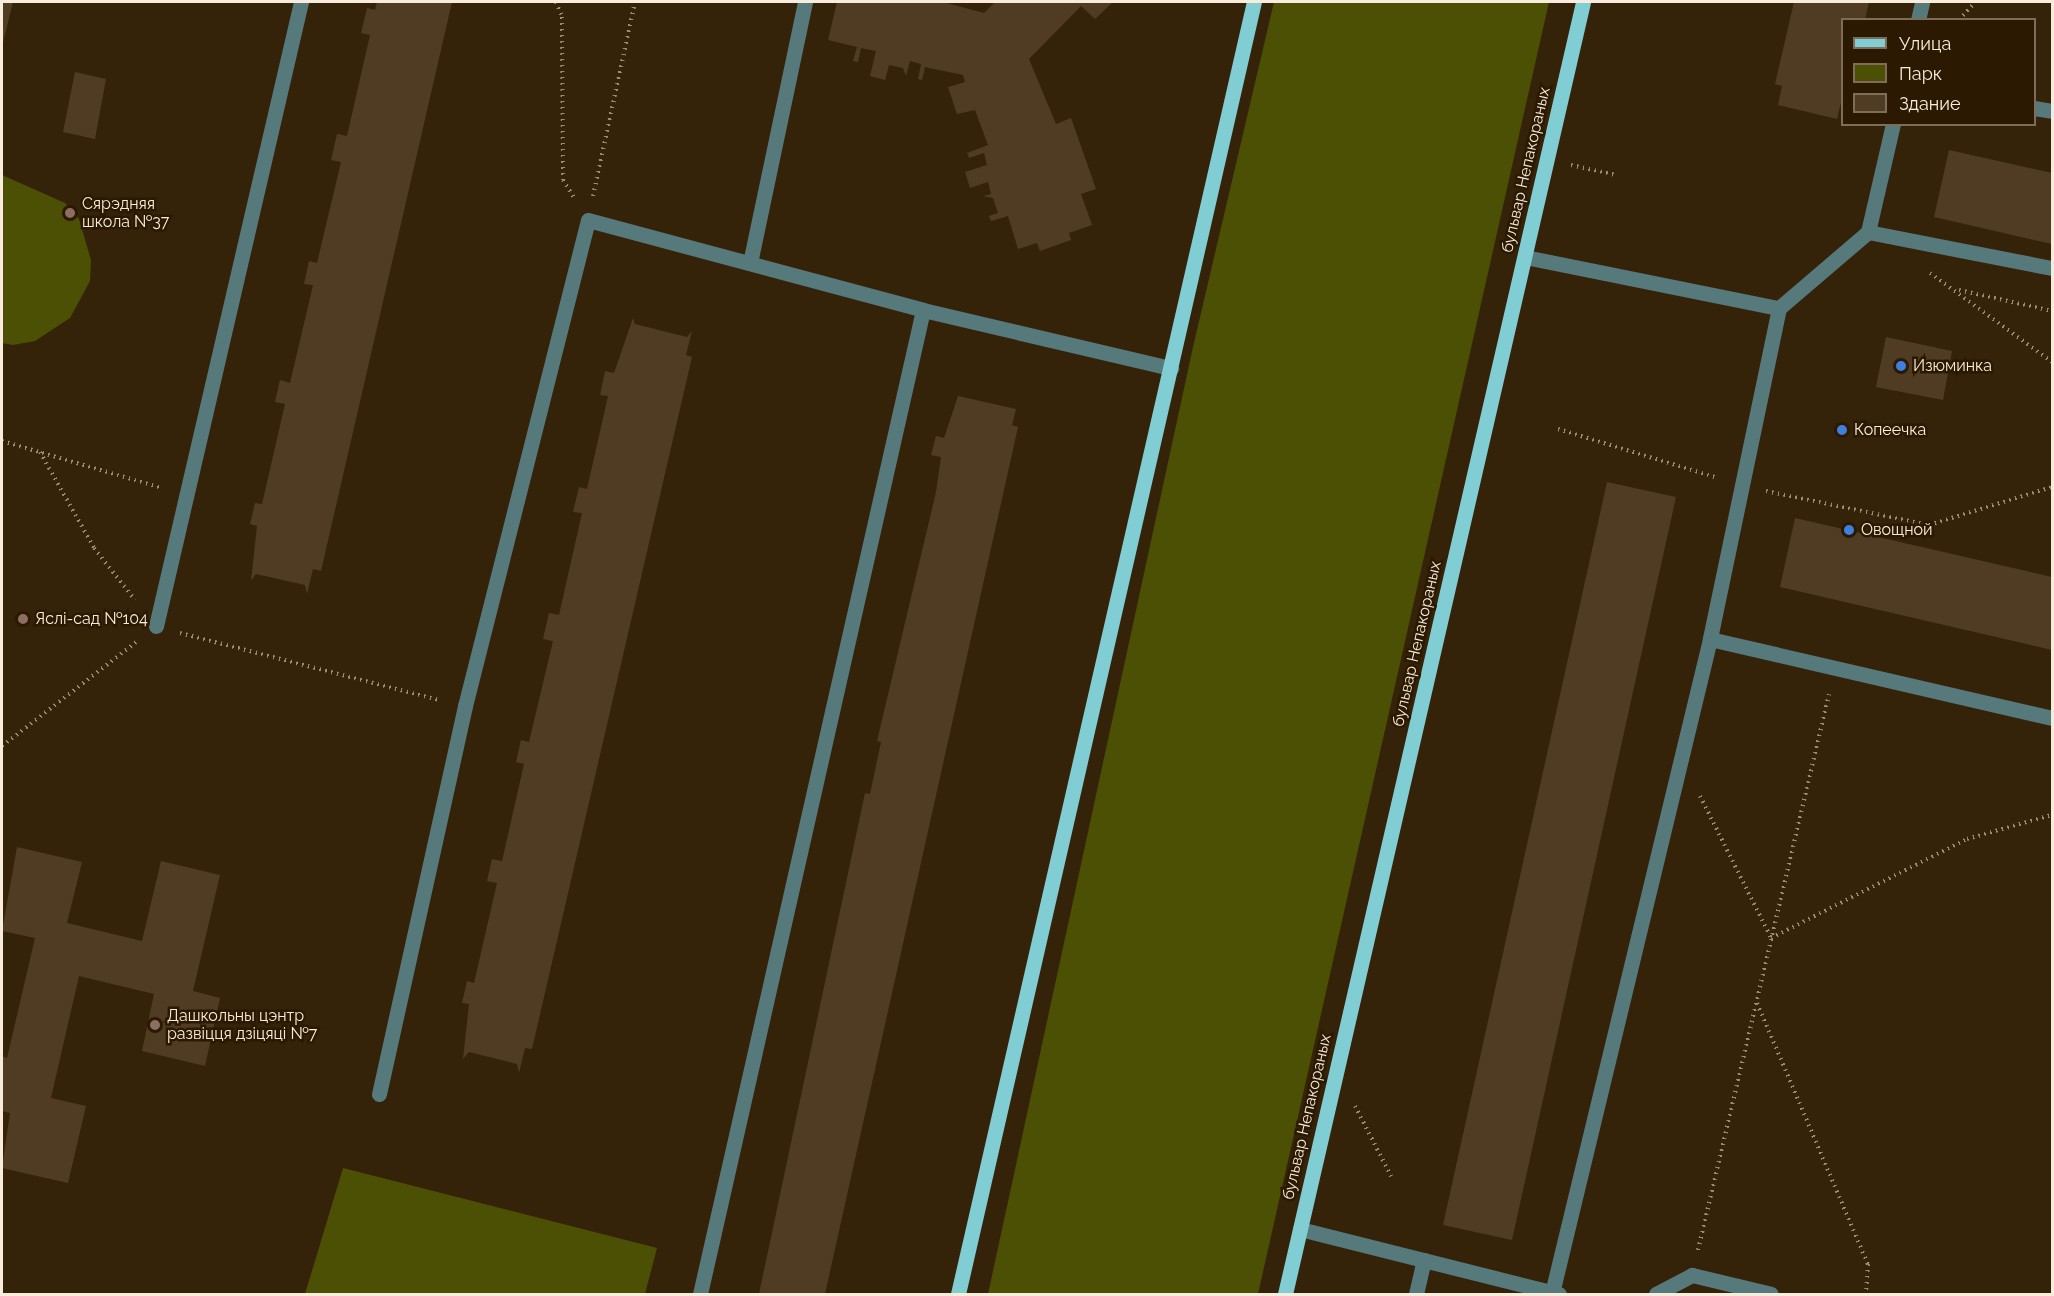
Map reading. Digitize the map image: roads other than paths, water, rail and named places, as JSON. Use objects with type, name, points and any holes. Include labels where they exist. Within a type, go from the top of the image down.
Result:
[{"type":"main road","points":[[957,1294],[1254,2]]},
{"type":"main road","name":"бульвар Непакораных","points":[[1285,1294],[1583,2]]},
{"type":"lane","points":[[156,626],[301,2]]},
{"type":"lane","points":[[750,263],[805,2]]},
{"type":"lane","points":[[1918,18],[1922,2]]},
{"type":"lane","points":[[2036,108],[2052,111]]},
{"type":"lane","points":[[1300,1229],[1556,1294],[1710,639],[1779,308],[1868,232],[1893,126]]},
{"type":"lane","points":[[379,1094],[465,706],[588,220],[923,310],[1171,368]]},
{"type":"lane","points":[[1868,232],[2052,268]]},
{"type":"lane","points":[[1525,257],[1779,308]]},
{"type":"lane","points":[[700,1294],[923,310]]},
{"type":"lane","points":[[1710,639],[2052,718]]},
{"type":"lane","points":[[1416,1294],[1424,1260]]},
{"type":"lane","points":[[1656,1294],[1692,1275],[1771,1294]]},
{"type":"place","name":"Сярэдняя школа №37","points":[[70,213]]},
{"type":"place","name":"Изюминка","points":[[1901,366]]},
{"type":"place","name":"Копеечка","points":[[1842,430]]},
{"type":"place","name":"Овощной","points":[[1849,530]]},
{"type":"place","name":"Яслі-сад №104","points":[[23,619]]},
{"type":"place","name":"Дашкольны цэнтр развіцця дзіцяці №7","points":[[155,1025]]}]
